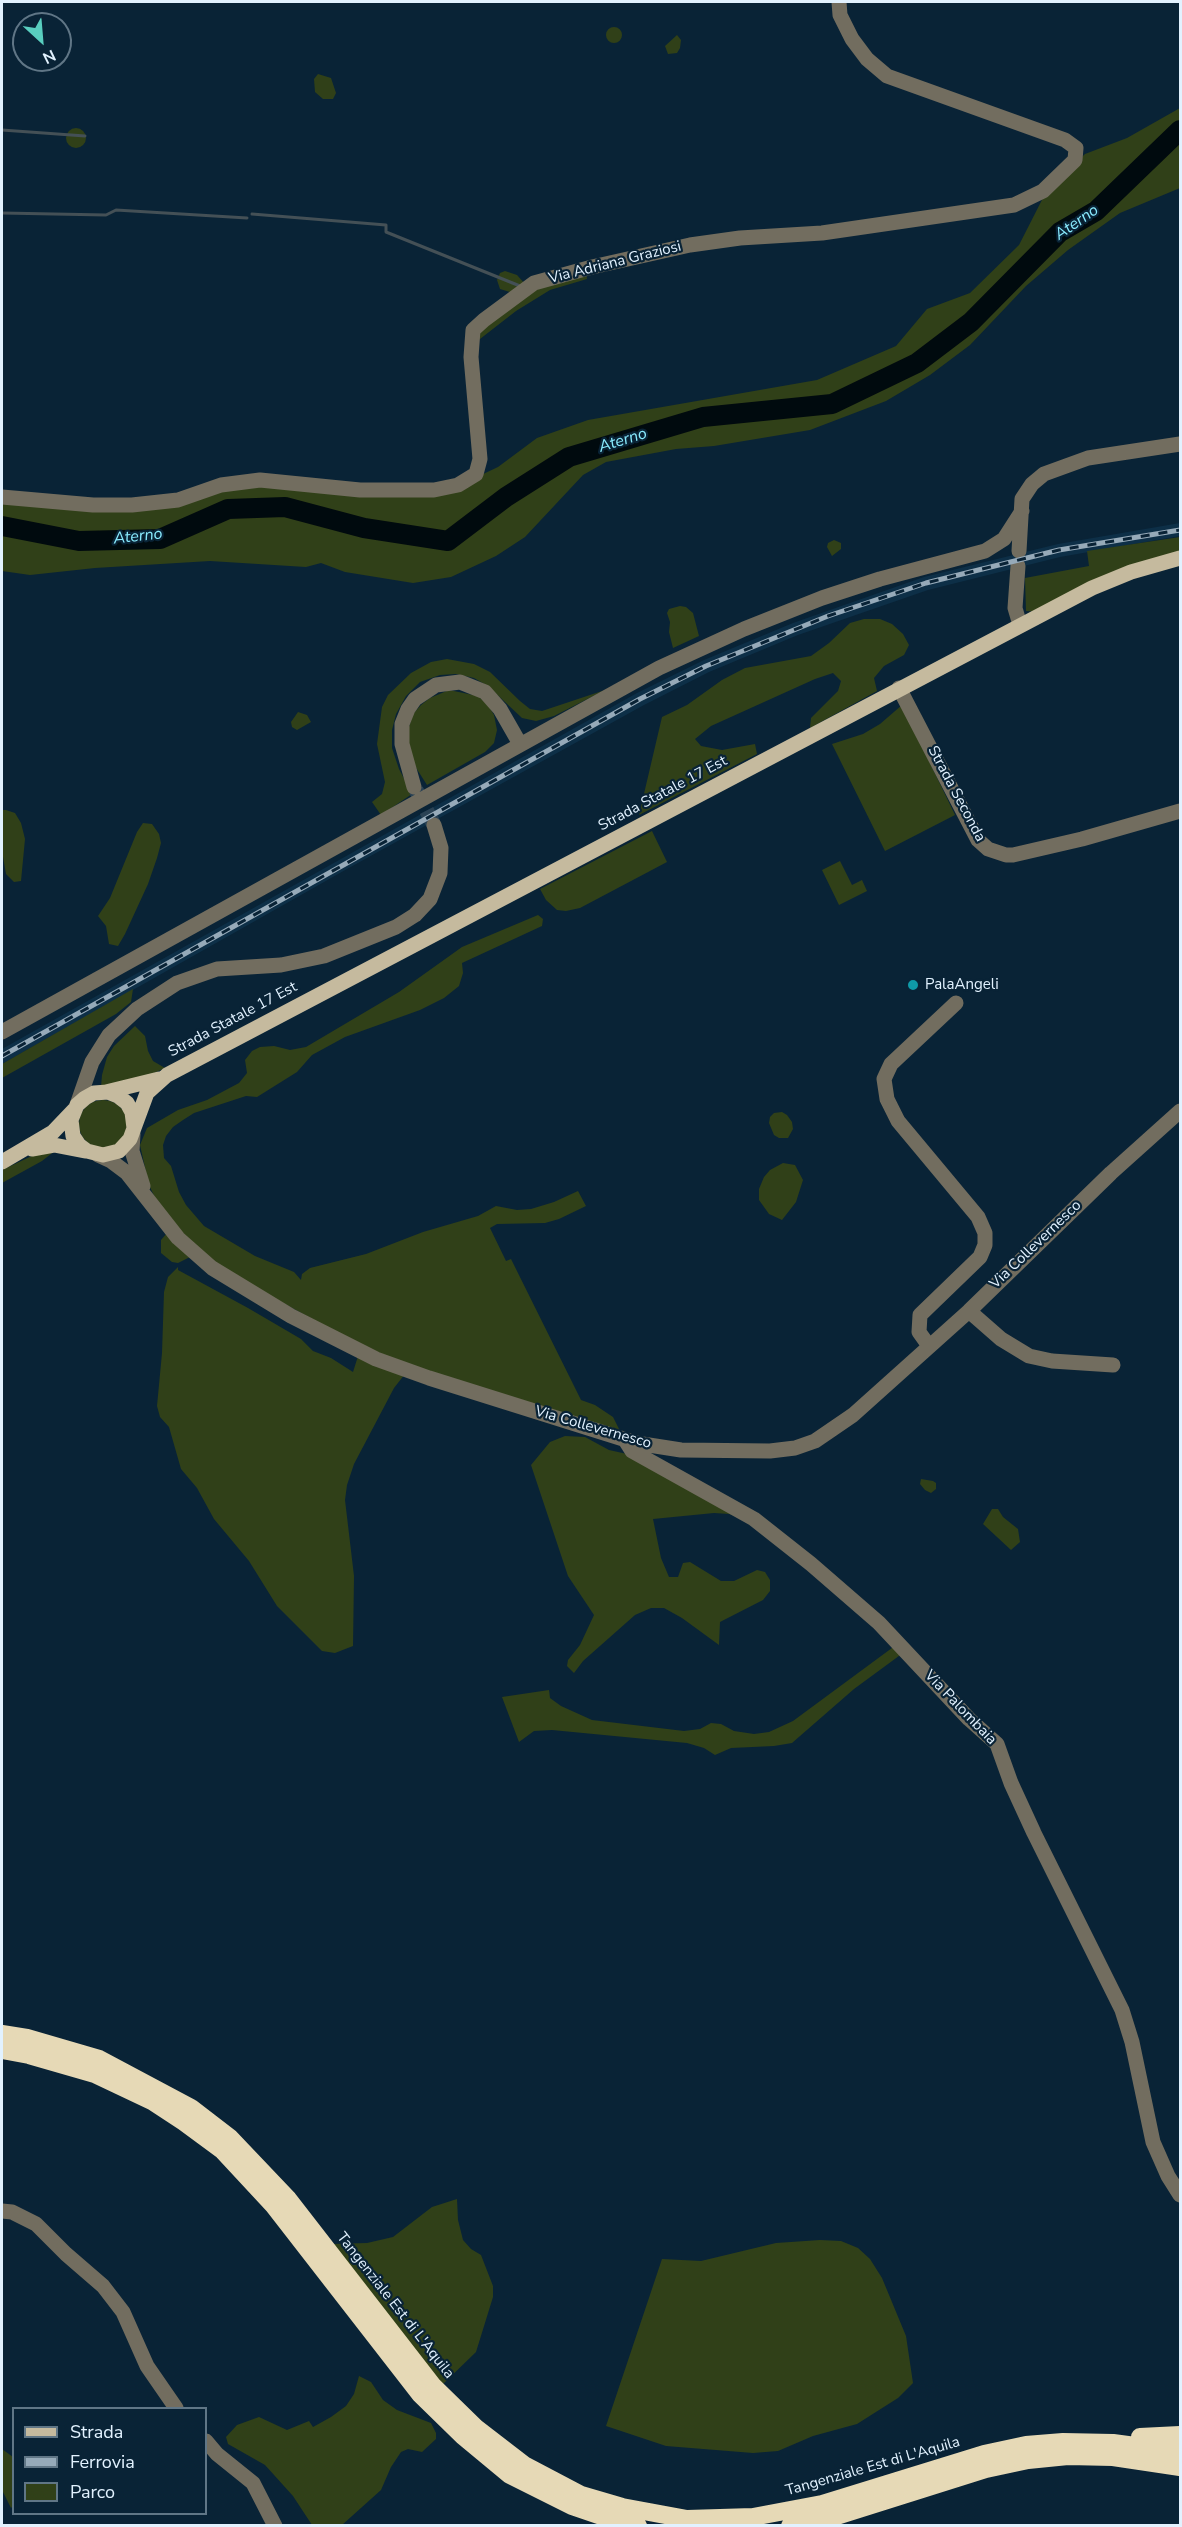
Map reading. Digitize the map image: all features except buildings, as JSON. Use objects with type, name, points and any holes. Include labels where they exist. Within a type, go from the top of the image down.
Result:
[{"type":"highway","name":"Tangenziale Est di L'Aquila","points":[[2,2034],[27,2038],[99,2059],[191,2108],[230,2138],[288,2199],[433,2386],[476,2428],[524,2465],[581,2495],[622,2507],[687,2519],[753,2517],[822,2504],[984,2454],[1026,2445],[1080,2442],[1143,2445],[1180,2452]]},
{"type":"highway","points":[[2,2050],[29,2055],[95,2074],[152,2101],[222,2150],[274,2206],[420,2394],[463,2436],[510,2475],[572,2506],[638,2526]]},
{"type":"highway","points":[[1080,2442],[1180,2435]]},
{"type":"highway","points":[[790,2526],[827,2519],[986,2469],[1028,2460],[1068,2456],[1113,2457],[1180,2467]]},
{"type":"main road","name":"Strada Statale 17 Est","points":[[133,1131],[147,1093],[154,1084],[167,1075],[1020,625],[1108,581],[1180,558]]},
{"type":"main road","name":"Strada Statale 17 Est","points":[[101,1092],[140,1085],[167,1075]]},
{"type":"main road","points":[[2,1162],[53,1132],[90,1095],[101,1092],[113,1094],[127,1103],[132,1112],[133,1131],[127,1143],[119,1151],[109,1155],[54,1145],[20,1153]]},
{"type":"main road","points":[[76,1107],[71,1120],[73,1136],[79,1145],[93,1153]]},
{"type":"street","name":"Via Adriana Graziosi","points":[[2,497],[93,505],[132,505],[178,500],[221,485],[260,480],[360,490],[434,490],[458,485],[476,474],[480,459],[471,357],[473,330],[534,283],[592,267],[690,245],[740,238],[832,232],[1014,205],[1031,198],[1049,186],[1075,160],[1076,148],[1065,140],[887,76],[867,59],[852,39],[840,15],[839,2]]},
{"type":"street","points":[[1020,625],[1015,608],[1022,505],[1036,480],[1063,465],[1107,455],[1180,444]]},
{"type":"street","points":[[2,1032],[659,668],[771,617],[880,579],[981,553],[1004,539],[1009,529],[1013,506],[1022,505]]},
{"type":"street","points":[[414,787],[402,744],[402,724],[415,699],[436,685],[460,682],[485,692],[500,710],[520,744]]},
{"type":"street","name":"Strada Seconda","points":[[899,688],[978,840],[988,849],[1013,855],[1090,837],[1180,811]]},
{"type":"street","points":[[76,1107],[90,1066],[103,1043],[122,1022],[151,1000],[186,979],[228,967],[281,965],[316,958],[369,938],[410,919],[430,899],[438,879],[441,848],[434,825]]},
{"type":"street","points":[[929,1346],[918,1328],[920,1316],[980,1257],[986,1236],[978,1217],[897,1121],[887,1099],[884,1079],[891,1064],[956,1003]]},
{"type":"street","points":[[90,1066],[91,1082],[95,1091],[101,1092]]},
{"type":"street","name":"Via Collevernesco","points":[[93,1153],[121,1168],[153,1205],[177,1238],[203,1262],[320,1332],[376,1359],[412,1373],[625,1440],[668,1449],[770,1451],[803,1446],[823,1437],[846,1421],[969,1311],[1089,1194],[1180,1111]]},
{"type":"street","name":"Via Collevernesco","points":[[133,1131],[132,1145],[135,1164],[153,1205]]},
{"type":"street","points":[[969,1311],[1007,1344],[1034,1358],[1113,1365]]},
{"type":"street","name":"Via Palombaia","points":[[625,1440],[627,1447],[634,1452],[744,1513],[799,1553],[879,1623],[969,1719],[997,1744],[1011,1783],[1034,1833],[1122,2010],[1132,2042],[1153,2142],[1168,2176],[1180,2195]]},
{"type":"street","points":[[2,2211],[12,2212],[36,2224],[66,2254],[104,2286],[123,2312],[147,2366],[175,2407]]},
{"type":"street","points":[[207,2442],[217,2454],[253,2482],[275,2526]]},
{"type":"shaded area","points":[[1180,523],[1180,536],[1060,557],[928,590],[798,635],[709,672],[644,705],[347,869],[2,1064],[2,1049],[637,693],[704,660],[793,623],[924,577],[1058,544]]},
{"type":"green space","points":[[611,27],[617,27],[622,35],[620,41],[611,43],[606,38],[606,32]]},
{"type":"green space","points":[[677,35],[681,40],[680,48],[677,53],[668,54],[665,46]]},
{"type":"green space","points":[[318,74],[331,78],[336,93],[333,99],[323,99],[315,92],[314,79]]},
{"type":"green space","points":[[1180,108],[1180,188],[1120,213],[1068,250],[1026,286],[970,345],[930,375],[886,401],[810,430],[714,446],[676,449],[606,462],[583,475],[525,537],[496,556],[451,577],[413,583],[345,572],[321,563],[306,567],[210,561],[95,568],[30,575],[2,571],[2,493],[91,501],[173,496],[213,482],[428,485],[481,475],[498,467],[537,438],[588,420],[817,380],[896,346],[927,309],[970,293],[1019,245],[1046,192],[1085,154],[1127,138]]},
{"type":"green space","points":[[76,128],[83,131],[86,138],[83,145],[76,148],[69,145],[66,138],[69,131]]},
{"type":"green space","points":[[505,271],[517,275],[525,284],[513,293],[500,289],[497,280],[500,273]]},
{"type":"green space","points":[[586,273],[587,279],[550,290],[516,311],[471,346],[471,334],[541,284]]},
{"type":"green space","points":[[1180,537],[1180,554],[1038,612],[1026,611],[1025,578],[1089,566],[1087,551]]},
{"type":"green space","points":[[834,540],[841,543],[841,549],[832,556],[827,547],[828,543]]},
{"type":"green space","points":[[686,607],[693,613],[699,636],[673,648],[667,613],[669,609]]},
{"type":"green space","points":[[864,619],[880,619],[892,624],[903,634],[909,645],[904,655],[884,666],[874,678],[877,691],[810,728],[811,718],[838,691],[841,681],[833,673],[711,726],[695,739],[701,746],[722,750],[755,744],[757,754],[639,815],[662,717],[687,705],[722,680],[745,668],[811,656],[850,623]]},
{"type":"green space","points":[[447,659],[474,664],[490,672],[530,709],[542,711],[605,690],[554,716],[536,721],[522,718],[488,686],[474,678],[456,674],[440,675],[420,682],[406,696],[396,714],[392,730],[392,748],[399,769],[412,794],[381,815],[372,802],[382,794],[385,782],[377,744],[382,707],[388,695],[411,673],[431,662]]},
{"type":"green space","points":[[449,690],[478,696],[488,705],[494,715],[497,730],[494,743],[485,752],[427,785],[413,763],[408,745],[408,730],[413,714],[421,705],[430,698]]},
{"type":"green space","points":[[902,705],[955,815],[885,851],[832,744],[863,734],[880,724]]},
{"type":"green space","points":[[298,712],[307,715],[311,722],[297,730],[292,727],[291,722]]},
{"type":"green space","points":[[2,810],[15,813],[21,823],[25,839],[21,881],[14,882],[6,874],[2,851]]},
{"type":"green space","points":[[143,823],[152,824],[159,834],[161,843],[157,858],[125,934],[118,946],[109,944],[106,926],[98,916],[110,898],[137,832]]},
{"type":"green space","points":[[652,831],[667,862],[580,908],[557,910],[546,900],[540,889]]},
{"type":"green space","points":[[840,861],[852,885],[862,880],[867,891],[839,905],[822,870]]},
{"type":"green space","points":[[538,915],[543,919],[542,926],[462,963],[463,973],[459,986],[444,998],[420,1010],[345,1037],[312,1055],[297,1072],[257,1097],[246,1096],[194,1113],[183,1120],[166,1136],[163,1145],[164,1158],[171,1166],[179,1192],[186,1205],[204,1226],[255,1256],[294,1272],[301,1280],[302,1274],[310,1268],[366,1254],[423,1232],[478,1216],[496,1206],[517,1210],[531,1209],[578,1191],[586,1206],[559,1219],[545,1223],[497,1224],[490,1228],[506,1261],[511,1259],[581,1400],[595,1405],[613,1417],[621,1433],[431,1373],[363,1347],[236,1277],[191,1244],[157,1202],[149,1185],[140,1145],[147,1128],[178,1110],[207,1100],[239,1083],[247,1073],[245,1060],[252,1051],[260,1047],[274,1046],[290,1050],[306,1047],[399,992],[462,947]]},
{"type":"green space","points":[[133,989],[131,1002],[116,1014],[2,1078],[2,1064]]},
{"type":"green space","points":[[135,1026],[145,1036],[153,1061],[165,1068],[143,1078],[101,1087],[107,1057],[114,1046]]},
{"type":"green space","points":[[98,1100],[108,1100],[123,1110],[127,1124],[126,1133],[117,1144],[108,1148],[98,1148],[83,1138],[79,1129],[79,1119],[89,1104]]},
{"type":"green space","points":[[782,1112],[792,1122],[793,1129],[788,1138],[779,1138],[774,1135],[769,1123],[774,1113]]},
{"type":"green space","points":[[56,1150],[42,1161],[2,1183],[2,1170],[34,1155]]},
{"type":"green space","points":[[783,1163],[795,1165],[803,1180],[796,1202],[782,1220],[769,1214],[759,1200],[759,1189],[770,1170]]},
{"type":"green space","points":[[167,1233],[190,1257],[178,1263],[172,1262],[161,1253],[161,1240]]},
{"type":"green space","points":[[178,1267],[178,1270],[301,1339],[313,1351],[331,1358],[353,1372],[359,1353],[405,1374],[394,1388],[354,1464],[347,1485],[345,1500],[354,1576],[353,1646],[335,1653],[322,1651],[277,1606],[249,1561],[214,1519],[197,1488],[181,1469],[169,1427],[160,1417],[157,1406],[164,1292],[168,1277]]},
{"type":"green space","points":[[565,1436],[585,1437],[609,1450],[627,1454],[747,1520],[729,1514],[714,1513],[653,1519],[661,1558],[669,1577],[678,1577],[683,1563],[690,1562],[721,1581],[734,1581],[757,1570],[765,1572],[770,1580],[770,1591],[763,1600],[720,1622],[719,1645],[664,1608],[651,1608],[635,1615],[583,1661],[574,1673],[567,1666],[568,1660],[580,1645],[594,1615],[568,1576],[531,1465],[550,1442]]},
{"type":"green space","points":[[921,1479],[936,1483],[936,1489],[931,1493],[925,1490],[920,1484]]},
{"type":"green space","points":[[992,1509],[998,1509],[1003,1517],[1018,1529],[1020,1542],[1011,1550],[983,1524]]},
{"type":"green space","points":[[896,1645],[903,1653],[854,1689],[792,1743],[731,1748],[715,1755],[704,1748],[687,1743],[552,1730],[534,1731],[519,1742],[502,1697],[549,1690],[550,1698],[561,1706],[592,1720],[684,1731],[700,1729],[711,1723],[721,1724],[734,1731],[754,1734],[769,1732],[793,1721]]},
{"type":"green space","points":[[457,2199],[458,2220],[463,2240],[481,2255],[493,2286],[493,2297],[476,2352],[441,2386],[331,2244],[367,2243],[393,2237],[432,2207]]},
{"type":"green space","points":[[841,2241],[858,2248],[870,2259],[882,2278],[906,2336],[913,2383],[898,2398],[857,2424],[813,2436],[778,2451],[753,2453],[666,2446],[606,2426],[662,2259],[701,2261],[776,2243]]},
{"type":"green space","points":[[359,2376],[371,2382],[383,2400],[397,2410],[431,2423],[436,2439],[422,2452],[408,2449],[401,2452],[391,2467],[381,2490],[342,2525],[312,2525],[293,2496],[265,2465],[228,2444],[226,2437],[237,2425],[259,2417],[287,2430],[309,2421],[313,2427],[346,2406],[354,2394]]},
{"type":"green space","points":[[2,2449],[12,2456],[11,2508],[2,2490]]},
{"type":"waterway","points":[[2,130],[85,136]]},
{"type":"waterway","name":"Aterno","points":[[2,526],[79,541],[160,539],[228,509],[285,507],[364,528],[448,541],[506,497],[569,457],[703,417],[832,404],[917,363],[971,322],[1060,232],[1096,211],[1180,130]]},
{"type":"waterway","points":[[2,213],[106,215],[116,210],[247,218]]},
{"type":"waterway","points":[[252,214],[386,225],[386,232],[520,286]]},
{"type":"tunnel","points":[[416,790],[434,825]]},
{"type":"railway","points":[[2,1056],[640,699],[706,666],[828,616],[926,583],[1059,550],[1180,530]]},
{"type":"place","name":"PalaAngeli","points":[[913,985]]}]
